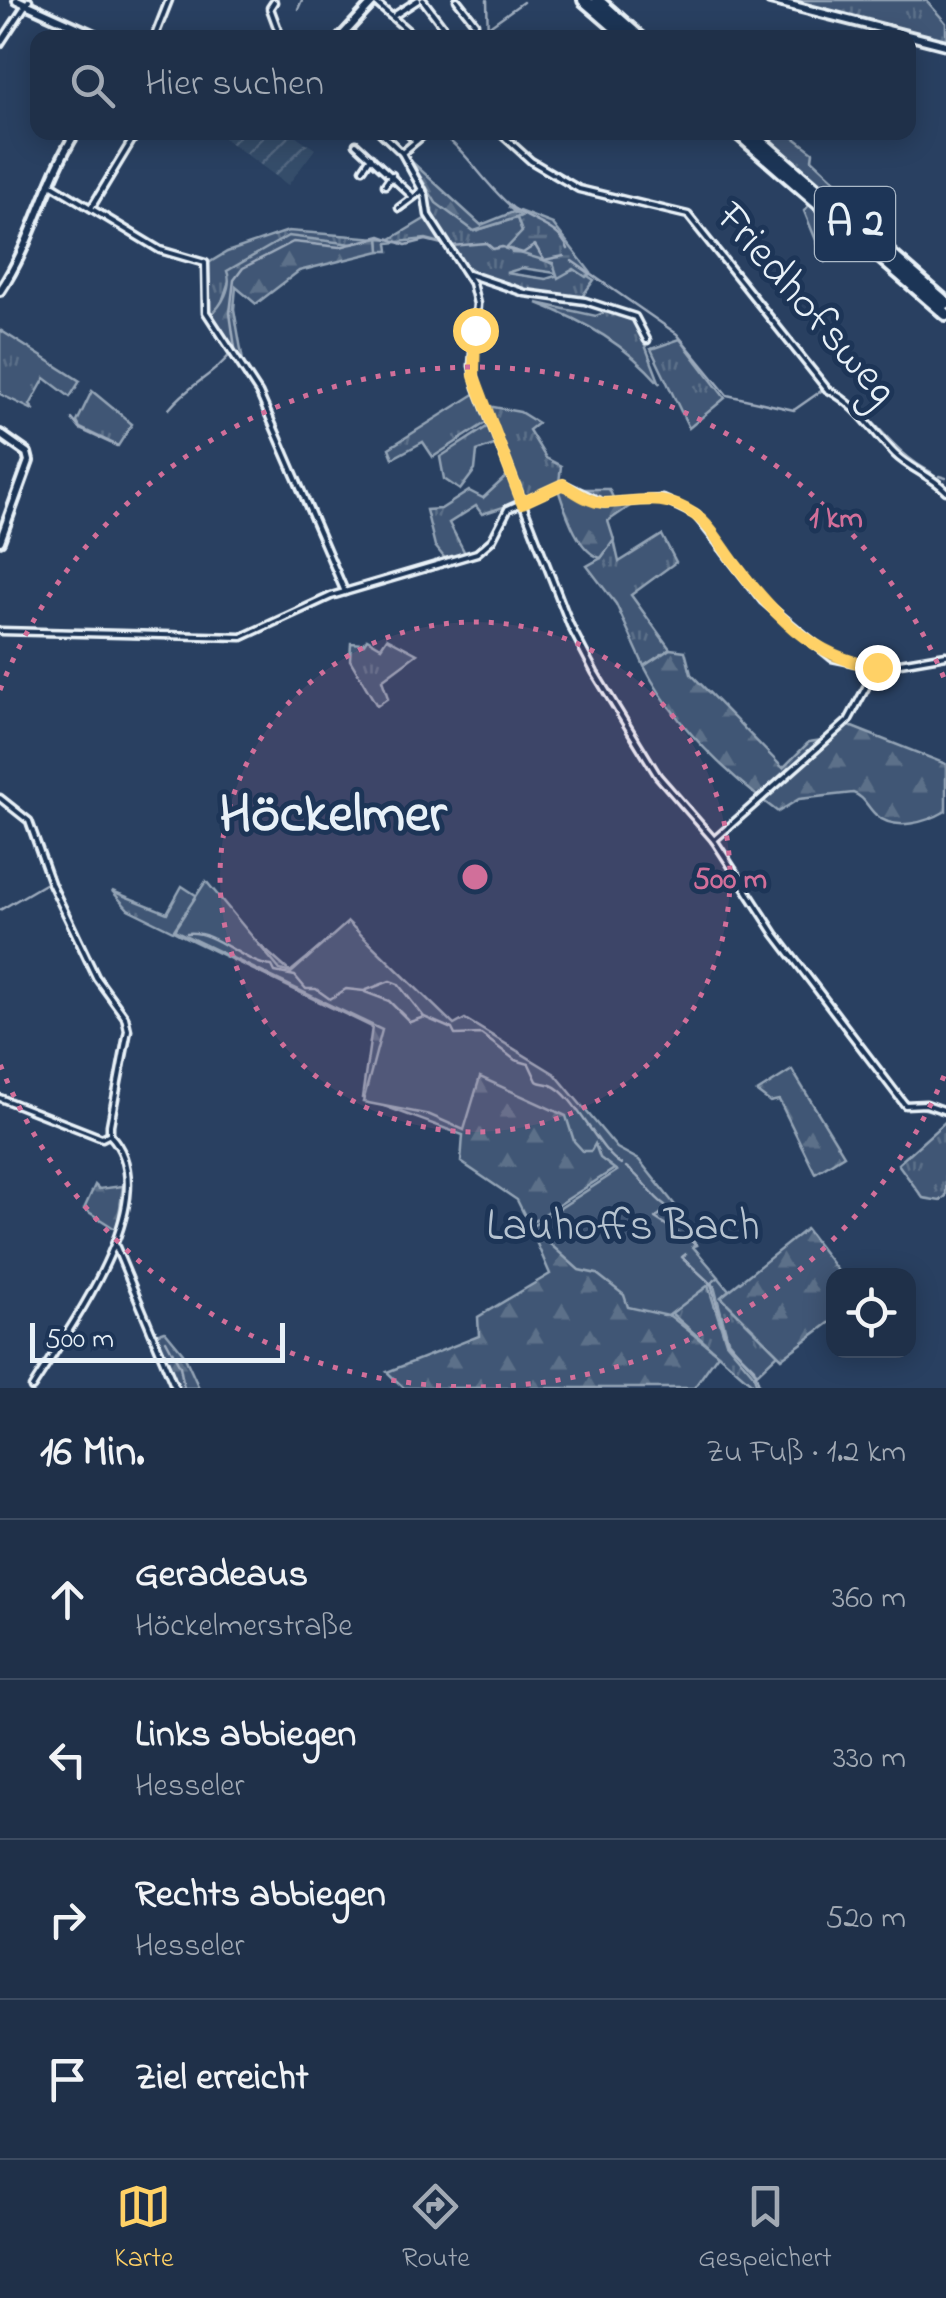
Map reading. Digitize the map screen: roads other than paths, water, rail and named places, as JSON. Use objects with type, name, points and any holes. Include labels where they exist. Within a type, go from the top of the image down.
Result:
[{"type":"highway","points":[[584,0],[619,30]]},
{"type":"highway","points":[[597,0],[631,30]]},
{"type":"highway","name":"A 2","points":[[746,140],[946,314]]},
{"type":"highway","name":"A 2","points":[[759,140],[946,304]]},
{"type":"street","points":[[17,0],[85,30]]},
{"type":"street","points":[[157,30],[169,0]]},
{"type":"street","points":[[347,30],[374,0],[409,30]]},
{"type":"street","points":[[395,15],[420,0],[445,30]]},
{"type":"street","points":[[457,0],[475,22]]},
{"type":"street","points":[[770,0],[887,30]]},
{"type":"street","points":[[0,44],[27,2]]},
{"type":"street","points":[[274,2],[270,8],[276,30]]},
{"type":"street","points":[[916,37],[946,45]]},
{"type":"street","points":[[0,291],[22,259],[49,183],[72,140]]},
{"type":"street","points":[[92,208],[132,140]]},
{"type":"street","points":[[388,140],[402,154],[423,190],[428,215],[468,274],[477,304],[474,376],[570,625],[595,672],[658,776],[714,840],[774,934],[905,1105],[926,1104],[946,1111]]},
{"type":"street","name":"Friedhofsweg","points":[[507,140],[530,162],[579,189],[688,214],[827,388],[856,406],[897,457],[930,474],[946,491]]},
{"type":"street","points":[[402,154],[416,141]]},
{"type":"street","points":[[356,144],[411,195]]},
{"type":"street","points":[[362,169],[371,157]]},
{"type":"street","points":[[385,185],[392,175]]},
{"type":"street","points":[[49,183],[160,250],[205,263],[206,312],[260,392],[345,592]]},
{"type":"street","points":[[399,208],[411,195],[423,190]]},
{"type":"street","points":[[468,274],[525,293],[584,301],[635,317],[647,340]]},
{"type":"street","points":[[0,434],[27,453],[29,461],[0,541]]},
{"type":"street","points":[[0,631],[242,637],[345,592],[477,553],[492,540],[508,509],[563,484],[603,503],[629,498],[664,500],[680,506],[709,529],[784,622],[832,658],[877,667],[946,655]]},
{"type":"street","points":[[714,840],[848,720],[877,667]]},
{"type":"street","points":[[0,798],[29,821],[52,883],[96,977],[128,1022],[110,1134]]},
{"type":"street","points":[[0,1098],[66,1127],[102,1138],[110,1134]]},
{"type":"street","points":[[32,1388],[116,1247],[128,1190],[120,1145],[110,1134]]},
{"type":"street","points":[[116,1247],[175,1388]]},
{"type":"waterway","points":[[298,9],[302,0]]},
{"type":"waterway","points":[[487,0],[488,30]]},
{"type":"waterway","points":[[488,27],[523,2]]},
{"type":"waterway","points":[[448,140],[503,199],[552,230],[568,249]]},
{"type":"waterway","points":[[169,409],[235,348],[230,313],[234,280],[243,268],[293,242],[340,247],[381,236],[406,245],[426,240],[442,244]]},
{"type":"waterway","points":[[451,246],[486,243],[493,249],[502,247],[523,253],[535,245],[544,260],[564,256]]},
{"type":"waterway","points":[[572,261],[677,334],[727,395],[794,410],[824,389]]},
{"type":"waterway","points":[[828,386],[856,405],[903,453],[931,472]]},
{"type":"waterway","points":[[72,419],[80,429],[117,446]]},
{"type":"waterway","points":[[939,476],[946,478]]},
{"type":"waterway","name":"Lauhoffs Bach","points":[[0,910],[48,882]]},
{"type":"waterway","name":"Lauhoffs Bach","points":[[187,933],[209,937],[251,960],[272,966],[275,972],[295,976],[306,989],[316,989],[330,999],[346,989],[364,991],[390,981],[398,984],[424,1017],[452,1029],[455,1035],[481,1034],[515,1060],[529,1064],[537,1081],[560,1090],[569,1099],[621,1164]]},
{"type":"waterway","name":"Lauhoffs Bach","points":[[365,992],[389,1001],[410,1022],[424,1017]]},
{"type":"waterway","points":[[918,1107],[946,1115]]},
{"type":"waterway","name":"Lauhoffs Bach","points":[[626,1167],[665,1205],[667,1209],[655,1218],[697,1245]]},
{"type":"waterway","name":"Lauhoffs Bach","points":[[686,1254],[682,1257],[711,1284],[727,1341],[754,1368],[760,1388]]},
{"type":"waterway","points":[[166,1340],[180,1366],[184,1388]]},
{"type":"district","name":"Höckelmer","points":[[333,817]]}]
